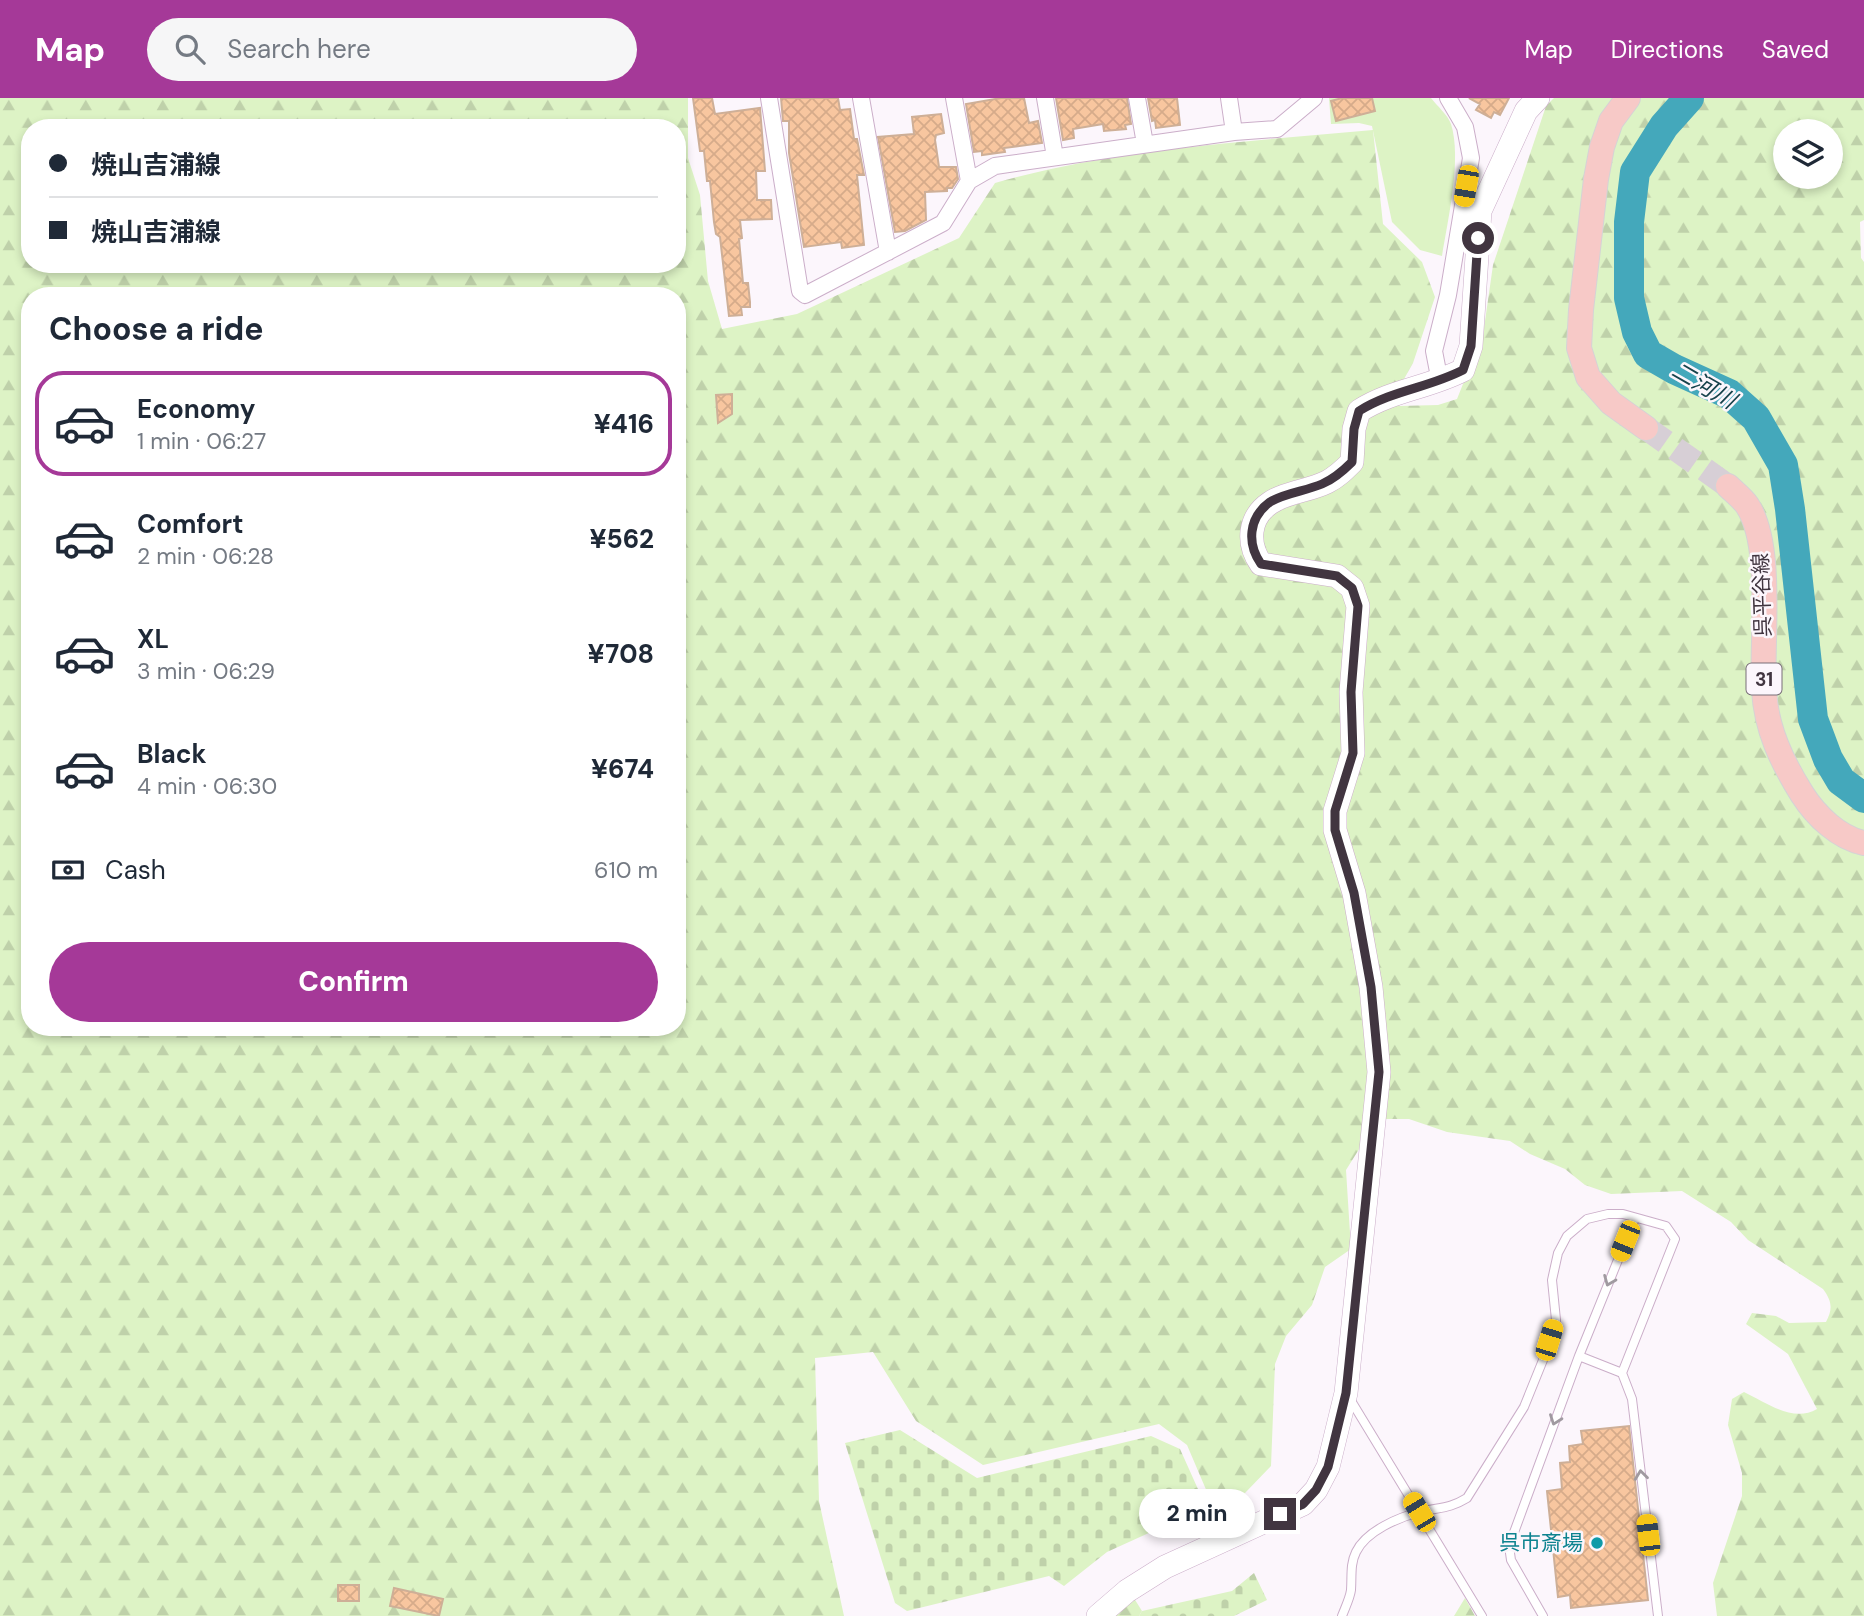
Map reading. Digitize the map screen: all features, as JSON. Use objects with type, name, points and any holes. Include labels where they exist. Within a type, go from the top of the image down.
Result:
[{"type":"main road","points":[[1098,1616],[1127,1591],[1165,1567],[1303,1504],[1316,1490],[1328,1467],[1346,1393],[1379,1072],[1371,987],[1354,893],[1335,830],[1335,811],[1353,753],[1351,692],[1358,606],[1352,588],[1337,576],[1261,564],[1252,552],[1251,532],[1258,515],[1271,502],[1324,483],[1352,462],[1354,429],[1359,411],[1376,401],[1440,382],[1463,370],[1471,346],[1480,211],[1526,111],[1538,98]]},
{"type":"main road","points":[[1628,98],[1611,121],[1602,147],[1581,310],[1580,348],[1588,377],[1611,403],[1646,428]]},
{"type":"main road","name":"呉平谷線","points":[[1728,486],[1747,505],[1760,535],[1764,692],[1769,725],[1779,755],[1811,807],[1830,826],[1854,841],[1864,843]]},
{"type":"street","points":[[769,98],[800,291],[805,295],[943,223],[969,181],[995,166],[1234,132],[1277,129],[1314,98]]},
{"type":"street","points":[[861,98],[888,252]]},
{"type":"street","points":[[954,98],[969,181]]},
{"type":"street","points":[[1045,98],[1055,157]]},
{"type":"street","points":[[1138,98],[1145,144]]},
{"type":"street","points":[[1229,98],[1234,132]]},
{"type":"street","points":[[1440,382],[1434,351],[1448,295],[1471,159],[1465,127],[1448,98]]},
{"type":"lane","points":[[1342,1616],[1351,1592],[1351,1568],[1356,1551],[1366,1539],[1388,1524],[1419,1512],[1452,1507],[1467,1498],[1524,1407],[1543,1360],[1556,1320],[1552,1280],[1558,1253],[1567,1236],[1587,1219],[1623,1214],[1666,1226],[1675,1239],[1622,1373],[1632,1399],[1658,1616]]},
{"type":"lane","points":[[1543,1616],[1511,1560],[1509,1546],[1579,1356],[1635,1218]]},
{"type":"lane","points":[[1579,1356],[1622,1373]]},
{"type":"lane","points":[[1346,1393],[1482,1616]]},
{"type":"green space","points":[[0,98],[688,98],[688,158],[700,195],[708,281],[722,329],[797,314],[959,238],[995,183],[1041,171],[1135,154],[1373,130],[1383,224],[1422,262],[1435,297],[1413,363],[1404,379],[1385,396],[1400,406],[1438,405],[1457,399],[1481,349],[1493,265],[1546,106],[1554,98],[1864,98],[1864,220],[1860,222],[1861,258],[1864,262],[1864,1616],[1717,1616],[1713,1583],[1742,1496],[1742,1473],[1728,1425],[1732,1399],[1744,1392],[1789,1413],[1808,1413],[1817,1409],[1788,1354],[1746,1324],[1752,1313],[1776,1316],[1789,1323],[1826,1322],[1830,1305],[1823,1289],[1748,1240],[1731,1222],[1682,1191],[1611,1194],[1585,1185],[1565,1169],[1530,1154],[1510,1141],[1447,1132],[1409,1119],[1383,1119],[1373,1127],[1346,1170],[1351,1249],[1325,1267],[1312,1305],[1286,1336],[1275,1364],[1271,1466],[1219,1520],[1187,1445],[1159,1424],[983,1465],[916,1421],[873,1352],[815,1358],[819,1501],[844,1616],[0,1616]]},
{"type":"green space","points":[[1329,98],[1431,98],[1447,117],[1454,138],[1455,171],[1442,256],[1420,250],[1392,222],[1372,126],[1359,123],[1331,124]]},
{"type":"green space","points":[[900,1430],[977,1478],[1151,1436],[1180,1449],[1206,1507],[1107,1552],[1064,1586],[1049,1576],[907,1611],[895,1603],[845,1443]]},
{"type":"green space","points":[[1254,1573],[1267,1600],[1234,1616],[1139,1616],[1142,1611],[1232,1591]]},
{"type":"green space","points":[[1132,1595],[1142,1611],[1139,1616],[1110,1616]]},
{"type":"green space","points":[[1465,1598],[1475,1616],[1454,1616]]},
{"type":"building","points":[[693,98],[712,98],[715,114],[760,108],[765,171],[756,171],[757,200],[771,200],[772,219],[740,220],[743,283],[748,283],[750,302],[750,307],[741,307],[742,315],[729,316],[720,237],[716,234],[710,181],[707,181],[704,151],[700,151]]},
{"type":"building","points":[[781,98],[838,98],[840,110],[850,109],[854,139],[857,139],[864,175],[857,175],[864,245],[842,248],[841,242],[804,247],[789,153],[789,121],[783,121]]},
{"type":"building","points":[[1001,98],[1024,98],[1029,123],[1038,121],[1042,143],[1004,148],[1005,152],[982,155],[982,151],[974,152],[966,104]]},
{"type":"building","points":[[1056,98],[1127,98],[1131,124],[1125,125],[1126,129],[1104,131],[1103,124],[1073,129],[1074,138],[1063,140]]},
{"type":"building","points":[[1148,98],[1177,98],[1180,125],[1156,128]]},
{"type":"building","points":[[1342,98],[1372,98],[1375,111],[1336,121],[1331,101]]},
{"type":"building","points":[[1469,98],[1509,98],[1500,115],[1494,112],[1491,118],[1476,110],[1480,104]]},
{"type":"building","points":[[941,114],[944,133],[936,135],[935,140],[939,167],[956,167],[958,179],[947,191],[925,192],[926,220],[905,231],[895,232],[878,137],[914,134],[912,117]]},
{"type":"building","points":[[732,394],[732,414],[718,423],[716,395]]},
{"type":"building","name":"呉市斎場","points":[[1629,1426],[1648,1600],[1571,1608],[1570,1595],[1558,1597],[1547,1491],[1562,1489],[1560,1463],[1570,1462],[1569,1446],[1583,1444],[1581,1431]]},
{"type":"building","points":[[338,1585],[359,1585],[359,1601],[338,1601]]},
{"type":"building","points":[[394,1588],[443,1599],[439,1616],[390,1606]]},
{"type":"waterway","name":"二河川","points":[[1689,98],[1664,126],[1635,172],[1629,222],[1629,298],[1637,332],[1648,354],[1729,394],[1756,418],[1783,465],[1813,719],[1828,759],[1841,781],[1864,798]]},
{"type":"tunnel","points":[[1646,428],[1728,486]]},
{"type":"place","name":"呉市斎場","points":[[1597,1543]]},
{"type":"route","points":[[1280,1514],[1303,1504],[1316,1490],[1328,1467],[1346,1393],[1379,1072],[1371,987],[1354,893],[1335,830],[1335,811],[1353,753],[1351,692],[1358,606],[1352,588],[1337,576],[1261,564],[1252,552],[1251,532],[1258,515],[1271,502],[1324,483],[1352,462],[1354,429],[1359,411],[1376,401],[1440,382],[1463,370],[1471,346],[1478,238]]}]
